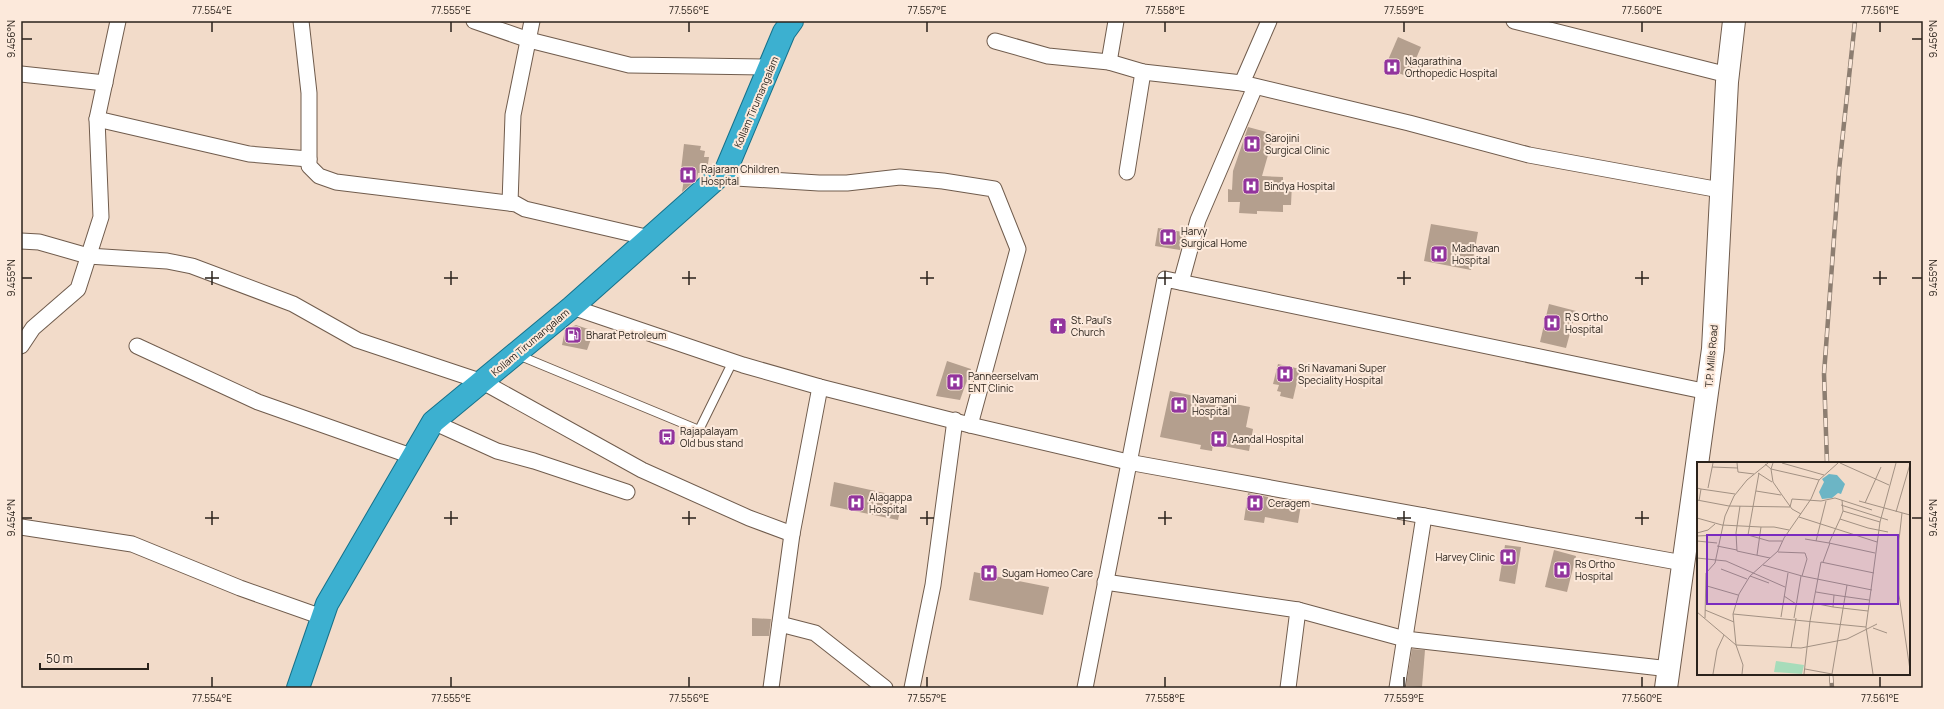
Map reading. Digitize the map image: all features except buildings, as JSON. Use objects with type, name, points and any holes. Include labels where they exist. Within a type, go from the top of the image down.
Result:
[{"type":"highway","name":"Kollam Tirumangalam","points":[[298,688],[327,604],[433,422],[572,307],[726,170],[784,32],[792,21]]},
{"type":"main road","name":"T.P. Mills Road","points":[[1698,462],[1713,348],[1720,190],[1728,75],[1734,21]]},
{"type":"main road","name":"T.P. Mills Road","points":[[1668,678],[1697,467]]},
{"type":"street","points":[[21,346],[33,328],[78,289],[101,217],[97,119],[118,21]]},
{"type":"street","points":[[301,21],[309,94],[309,166],[319,176],[336,182],[516,204],[525,209],[650,238]]},
{"type":"street","points":[[474,21],[529,40],[630,65],[770,67]]},
{"type":"street","points":[[510,203],[513,115],[532,21]]},
{"type":"street","points":[[1109,62],[1116,21]]},
{"type":"street","points":[[1180,282],[1198,220],[1248,85],[1269,21]]},
{"type":"street","points":[[1514,21],[1728,75]]},
{"type":"street","points":[[995,41],[1048,56],[1109,62],[1143,72],[1248,85],[1409,123],[1529,155],[1720,190]]},
{"type":"street","points":[[1127,172],[1143,72]]},
{"type":"street","points":[[21,74],[105,83]]},
{"type":"street","points":[[97,119],[249,154],[309,160]]},
{"type":"street","points":[[719,177],[819,183],[847,183],[900,177],[943,181],[994,189],[1018,249],[970,425]]},
{"type":"street","points":[[21,242],[39,242],[88,256],[167,261],[192,266],[293,304],[357,340],[483,382],[642,470],[749,518],[792,534]]},
{"type":"street","points":[[1085,688],[1165,279],[1708,392]]},
{"type":"street","points":[[572,307],[733,361],[820,387],[970,425],[1128,462],[1683,563]]},
{"type":"street","points":[[137,346],[258,402],[414,456]]},
{"type":"street","points":[[771,688],[792,534],[820,387]]},
{"type":"street","points":[[912,688],[933,585],[955,420]]},
{"type":"street","points":[[433,422],[497,451],[534,461],[627,492]]},
{"type":"street","points":[[1397,688],[1424,516]]},
{"type":"street","points":[[21,527],[132,544],[240,588],[322,617]]},
{"type":"street","points":[[1106,582],[1298,610],[1405,639],[1668,678]]},
{"type":"street","points":[[1288,688],[1298,610]]},
{"type":"street","points":[[780,624],[815,633],[885,688]]},
{"type":"lane","points":[[515,354],[699,430],[733,361]]},
{"type":"railway","points":[[1827,462],[1824,374],[1839,170],[1855,21]]},
{"type":"railway","points":[[1831,675],[1832,688]]},
{"type":"place","name":"Nagarathina Orthopedic Hospital","points":[[1392,67]]},
{"type":"place","name":"Sarojini Surgical Clinic","points":[[1252,144]]},
{"type":"place","name":"Rajaram Children Hospital","points":[[688,175]]},
{"type":"place","name":"Bindya Hospital","points":[[1251,186]]},
{"type":"place","name":"Harvy Surgical Home","points":[[1168,237]]},
{"type":"place","name":"Madhavan Hospital","points":[[1439,254]]},
{"type":"place","name":"R S Ortho Hospital","points":[[1552,323]]},
{"type":"place","name":"St. Paul's Church","points":[[1058,326]]},
{"type":"place","name":"Bharat Petroleum","points":[[573,335]]},
{"type":"place","name":"Sri Navamani Super Speciality Hospital","points":[[1285,374]]},
{"type":"place","name":"Panneerselvam ENT Clinic","points":[[955,382]]},
{"type":"place","name":"Navamani Hospital","points":[[1179,405]]},
{"type":"place","name":"Rajapalayam Old bus stand","points":[[667,437]]},
{"type":"place","name":"Aandal Hospital","points":[[1219,439]]},
{"type":"place","name":"Alagappa Hospital","points":[[856,503]]},
{"type":"place","name":"Ceragem","points":[[1255,503]]},
{"type":"place","name":"Harvey Clinic","points":[[1508,557]]},
{"type":"place","name":"Rs Ortho Hospital","points":[[1562,570]]},
{"type":"place","name":"Sugam Homeo Care","points":[[989,573]]}]
